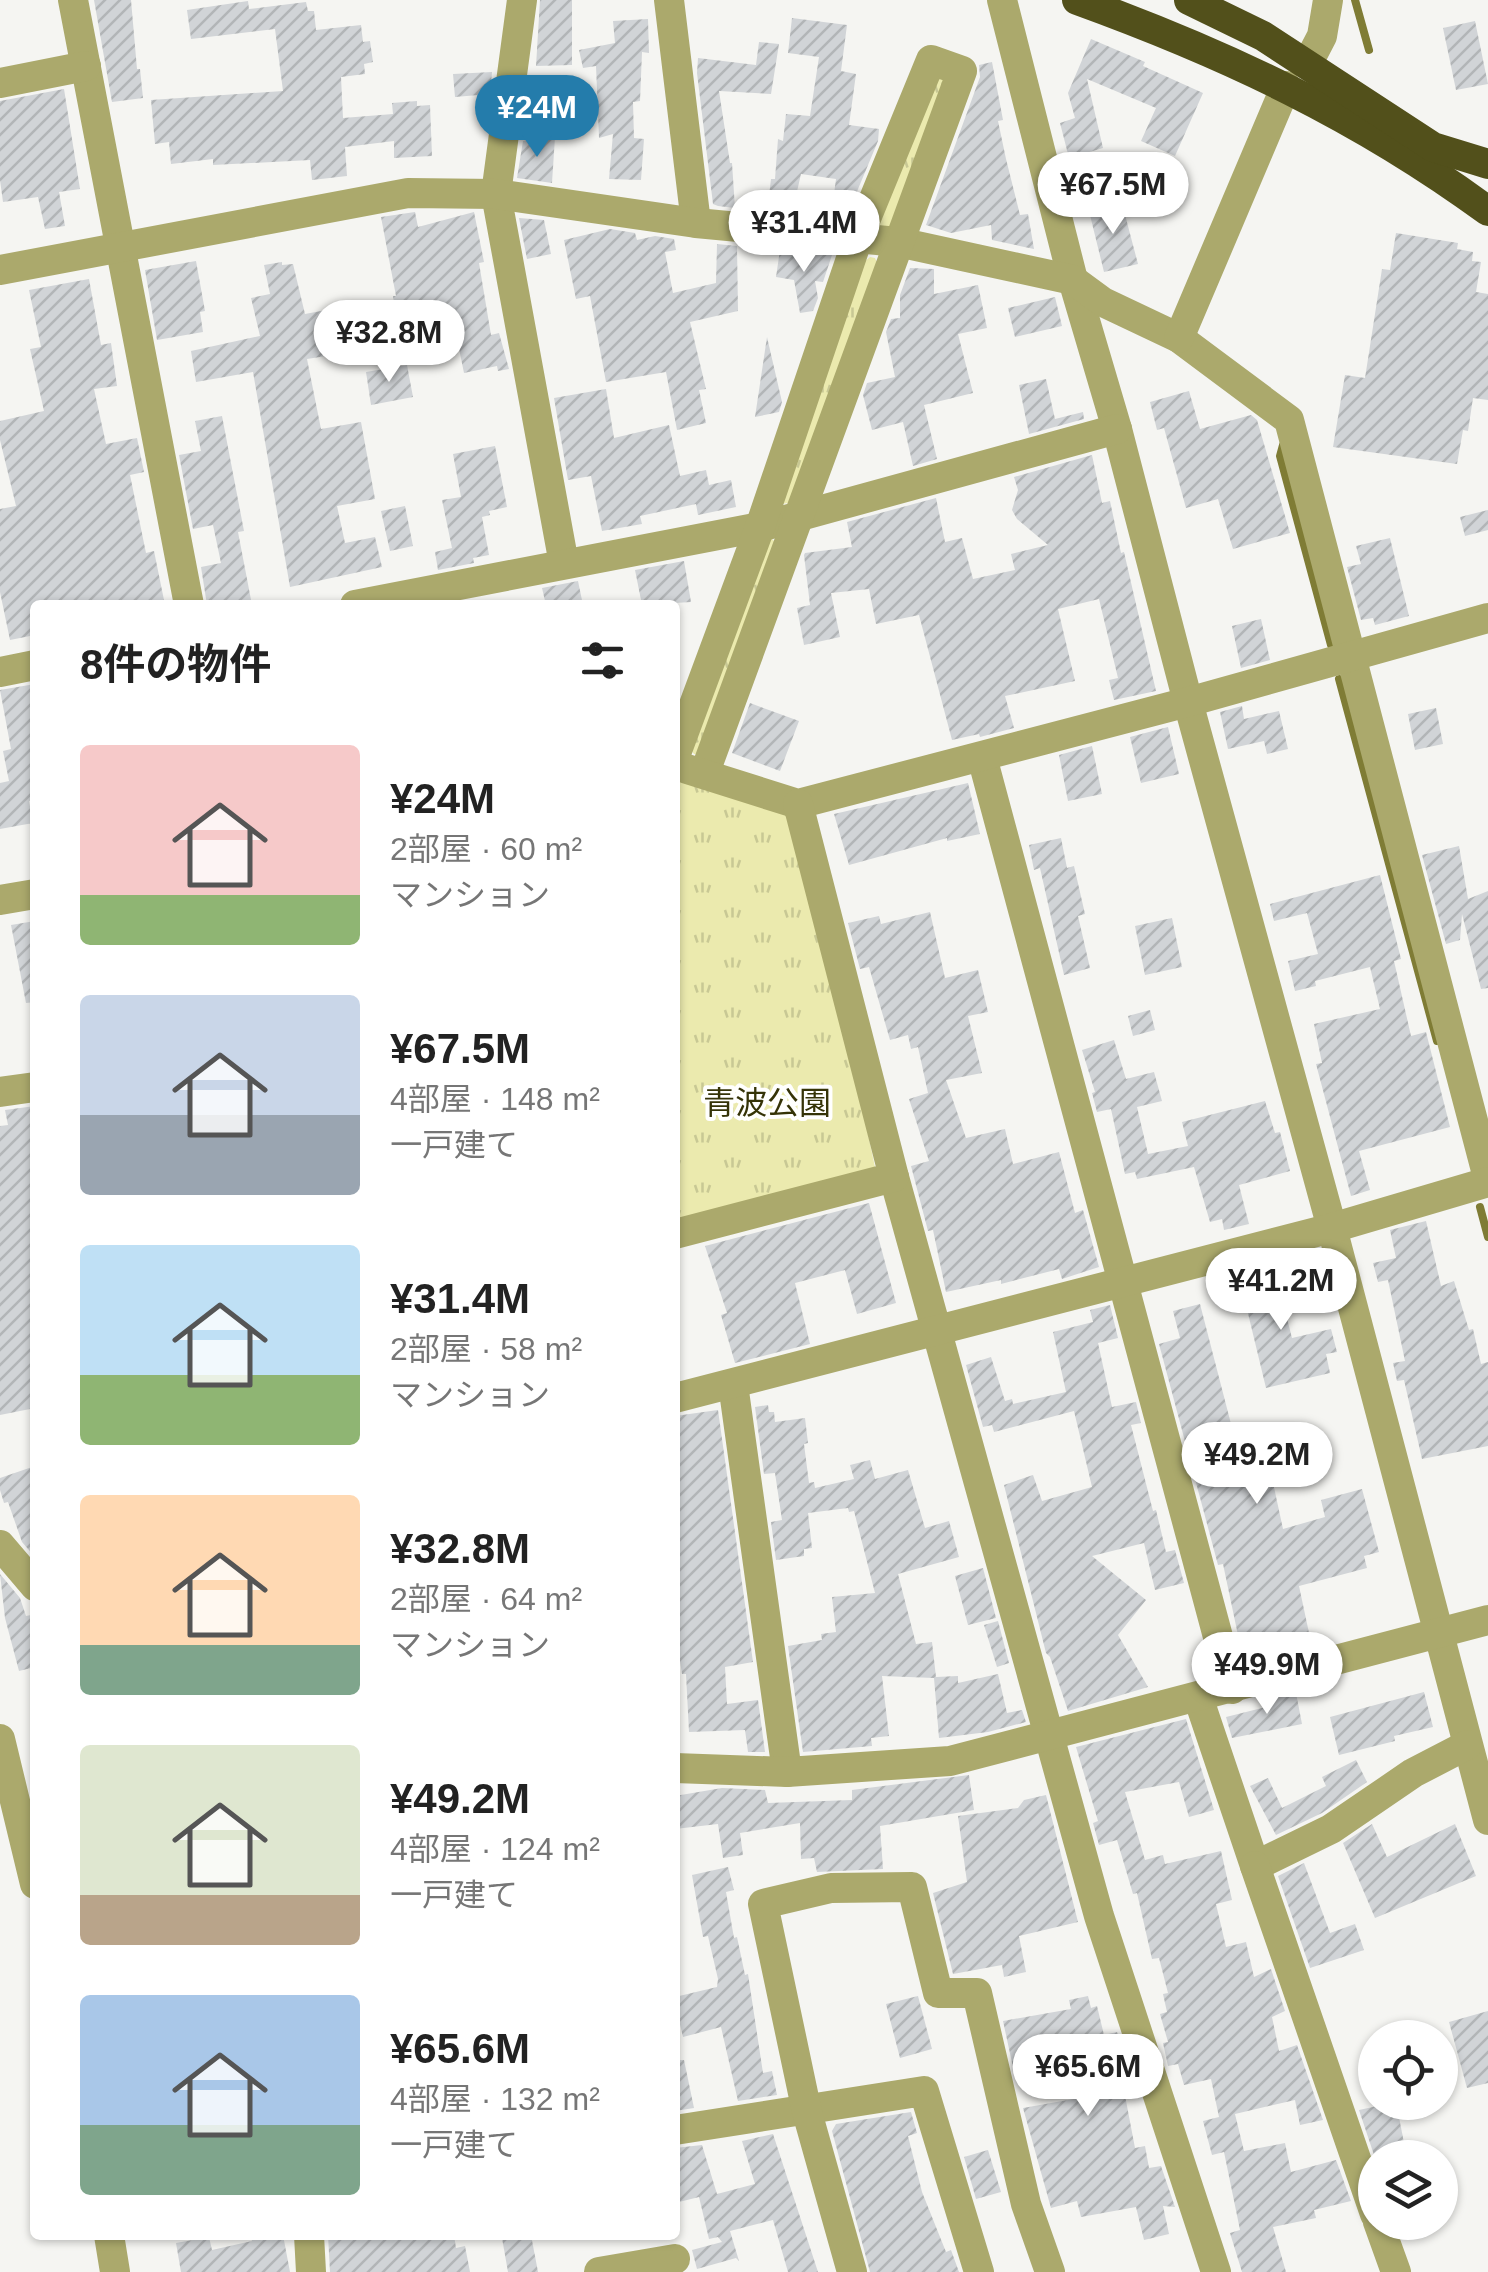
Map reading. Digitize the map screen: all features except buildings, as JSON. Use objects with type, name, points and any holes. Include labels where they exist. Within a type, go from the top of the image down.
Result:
[{"type":"highway","points":[[1077,0],[1214,52],[1286,86],[1402,152],[1488,209]]},
{"type":"highway","points":[[1189,0],[1264,36],[1433,147],[1488,209]]},
{"type":"highway","points":[[1433,147],[1488,164]]},
{"type":"street","points":[[74,0],[188,600]]},
{"type":"street","points":[[522,0],[496,194],[564,564]]},
{"type":"street","points":[[668,0],[696,222]]},
{"type":"street","points":[[1002,0],[1488,1820]]},
{"type":"street","points":[[1308,63],[1322,36],[1328,0]]},
{"type":"street","points":[[680,742],[760,526],[858,238],[931,60],[962,70],[706,772]]},
{"type":"street","points":[[0,83],[86,66]]},
{"type":"street","points":[[1178,338],[1286,86]]},
{"type":"street","points":[[0,270],[408,192],[496,194],[696,222],[898,242],[1074,280],[1103,302],[1178,338],[1289,420],[1488,1180],[1332,1228],[680,1397]]},
{"type":"street","points":[[385,600],[760,526],[1118,429]]},
{"type":"street","points":[[680,767],[798,804],[1188,702],[1488,618]]},
{"type":"street","points":[[0,672],[30,666]]},
{"type":"street","points":[[982,757],[1232,1689]]},
{"type":"street","points":[[798,804],[894,1177],[1047,1738],[1099,1916],[1216,2272]]},
{"type":"street","points":[[0,900],[30,895]]},
{"type":"street","points":[[0,1092],[30,1088]]},
{"type":"street","points":[[680,1233],[894,1177]]},
{"type":"street","points":[[733,1384],[787,1772]]},
{"type":"street","points":[[0,1546],[30,1580]]},
{"type":"street","points":[[680,1768],[787,1772],[950,1762],[1488,1620]]},
{"type":"street","points":[[1198,1698],[1358,2165]]},
{"type":"street","points":[[0,1739],[30,1863]]},
{"type":"street","points":[[1255,1866],[1331,1829],[1413,1773],[1468,1745]]},
{"type":"street","points":[[852,2272],[807,2112],[763,1904],[831,1888],[912,1886],[938,1993],[977,1993],[1026,2204],[1050,2272]]},
{"type":"street","points":[[680,2129],[924,2092],[979,2272]]},
{"type":"street","points":[[109,2240],[115,2272]]},
{"type":"street","points":[[309,2240],[311,2272]]},
{"type":"street","points":[[1384,2240],[1396,2272]]},
{"type":"street","points":[[598,2272],[675,2255]]},
{"type":"green space","points":[[932,76],[946,76],[890,229],[881,228],[877,220]]},
{"type":"green space","points":[[870,257],[875,258],[879,267],[794,502],[782,504],[857,268]]},
{"type":"green space","points":[[772,539],[777,544],[706,755],[694,754],[689,748],[760,542]]},
{"type":"green space","name":"青波公園","points":[[680,776],[800,812],[876,1172],[680,1223]]},
{"type":"waterway","points":[[1355,0],[1369,50]]},
{"type":"waterway","points":[[1283,445],[1280,456],[1331,645]]},
{"type":"waterway","points":[[1339,679],[1437,1041]]},
{"type":"waterway","points":[[1480,1207],[1488,1237]]}]
